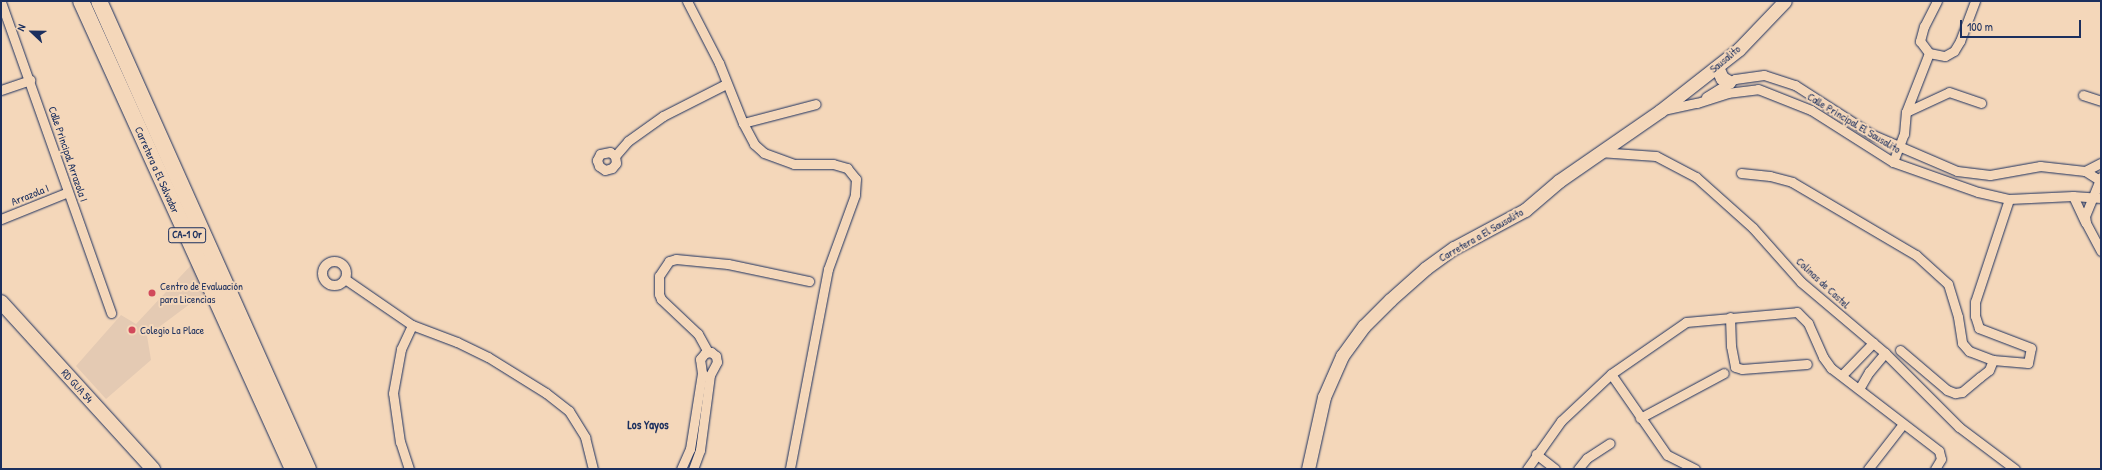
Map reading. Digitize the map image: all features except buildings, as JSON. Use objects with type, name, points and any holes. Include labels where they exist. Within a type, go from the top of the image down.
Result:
[{"type":"highway","name":"Carretera a El Salvador","points":[[81,1],[293,469]]},
{"type":"highway","name":"Carretera a El Salvador","points":[[99,1],[308,469]]},
{"type":"main road","name":"RD GUA 54","points":[[1,302],[153,469]]},
{"type":"street","points":[[687,1],[718,63],[726,84],[754,144],[769,156],[794,164],[833,164],[847,168],[856,179],[855,195],[828,269],[790,469]]},
{"type":"street","name":"Sausalito","points":[[1660,111],[1717,67],[1758,31],[1784,1]]},
{"type":"street","points":[[1937,1],[1924,26],[1920,41],[1929,53],[1945,56],[1954,51],[1975,1]]},
{"type":"street","name":"Calle Principal Arrazola I","points":[[1,2],[30,80],[111,313]]},
{"type":"street","points":[[1893,162],[1904,134],[1906,112],[1929,53]]},
{"type":"street","points":[[1717,67],[1719,74],[1729,82]]},
{"type":"street","points":[[1758,89],[1764,75]]},
{"type":"street","name":"Calle Principal El Sausalito","points":[[1697,103],[1729,82],[1764,75],[1795,85],[1873,135],[1910,152],[1973,175],[1990,175],[2040,166],[2085,171],[2101,180]]},
{"type":"street","points":[[1,90],[30,80]]},
{"type":"street","points":[[615,156],[628,141],[663,116],[726,84]]},
{"type":"street","name":"Calle Principal El Sausalito","points":[[1697,103],[1727,93],[1758,89],[1811,110],[1893,162],[1978,192],[2009,198],[2073,196],[2096,197]]},
{"type":"street","points":[[1906,112],[1949,92],[1981,103]]},
{"type":"street","points":[[2082,95],[2101,101]]},
{"type":"street","name":"Carretera a El Sausalito","points":[[1308,469],[1324,398],[1332,377],[1342,356],[1364,326],[1426,268],[1454,248],[1525,210],[1559,181],[1660,111],[1697,103]]},
{"type":"street","points":[[743,122],[816,104]]},
{"type":"street","points":[[1904,134],[1910,152],[1906,167]]},
{"type":"street","name":"Colinas de Castel","points":[[1599,152],[1656,156],[1696,177],[1753,228],[1801,282],[1885,353],[1959,427],[2015,469]]},
{"type":"street","points":[[2085,171],[2101,163]]},
{"type":"street","points":[[1740,173],[1770,176],[1792,182],[1916,255],[1948,284],[1958,317],[1962,344],[1969,351],[1993,360],[2028,363],[2032,348],[1980,328],[1975,316],[1975,302],[2009,198]]},
{"type":"street","points":[[2086,223],[2086,209],[2096,197],[2101,180]]},
{"type":"street","name":"Arrazola I","points":[[1,219],[68,192]]},
{"type":"street","points":[[2073,196],[2101,251]]},
{"type":"street","points":[[693,469],[700,450],[710,375],[717,362],[714,354],[708,352],[698,334],[661,299],[659,294],[659,276],[669,261],[676,259],[728,264],[809,281]]},
{"type":"street","points":[[344,279],[412,325],[457,342],[488,357],[546,393],[569,411],[585,437],[593,469]]},
{"type":"street","points":[[1527,469],[1560,421],[1611,374],[1686,322],[1797,312],[1808,322],[1823,358],[1859,389],[1940,453],[1940,461],[1935,469]]},
{"type":"street","points":[[1958,317],[1975,316]]},
{"type":"street","points":[[1730,317],[1730,346],[1736,366],[1742,369],[1807,364]]},
{"type":"street","points":[[409,469],[400,442],[393,393],[401,349],[412,325]]},
{"type":"street","points":[[1842,375],[1873,343]]},
{"type":"street","points":[[1900,350],[1947,390],[1955,393],[1962,392],[1980,378],[1989,370],[1993,360]]},
{"type":"street","points":[[680,469],[690,449],[702,373],[700,359],[708,352]]},
{"type":"street","points":[[1859,389],[1868,372],[1885,353]]},
{"type":"street","points":[[1640,418],[1724,373]]},
{"type":"street","points":[[1611,374],[1667,455],[1695,469]]},
{"type":"street","points":[[1868,469],[1903,424]]},
{"type":"street","points":[[1578,469],[1587,458],[1610,443]]},
{"type":"street","points":[[1536,454],[1555,469]]},
{"type":"shaded area","name":"Colegio La Place","points":[[194,262],[206,292],[147,336],[151,360],[106,399],[76,366],[121,315],[136,324]]},
{"type":"place","name":"Centro de Evaluación para Licencias","points":[[152,293]]},
{"type":"place","name":"Colegio La Place","points":[[132,330]]},
{"type":"district","name":"Los Yayos","points":[[648,425]]}]
